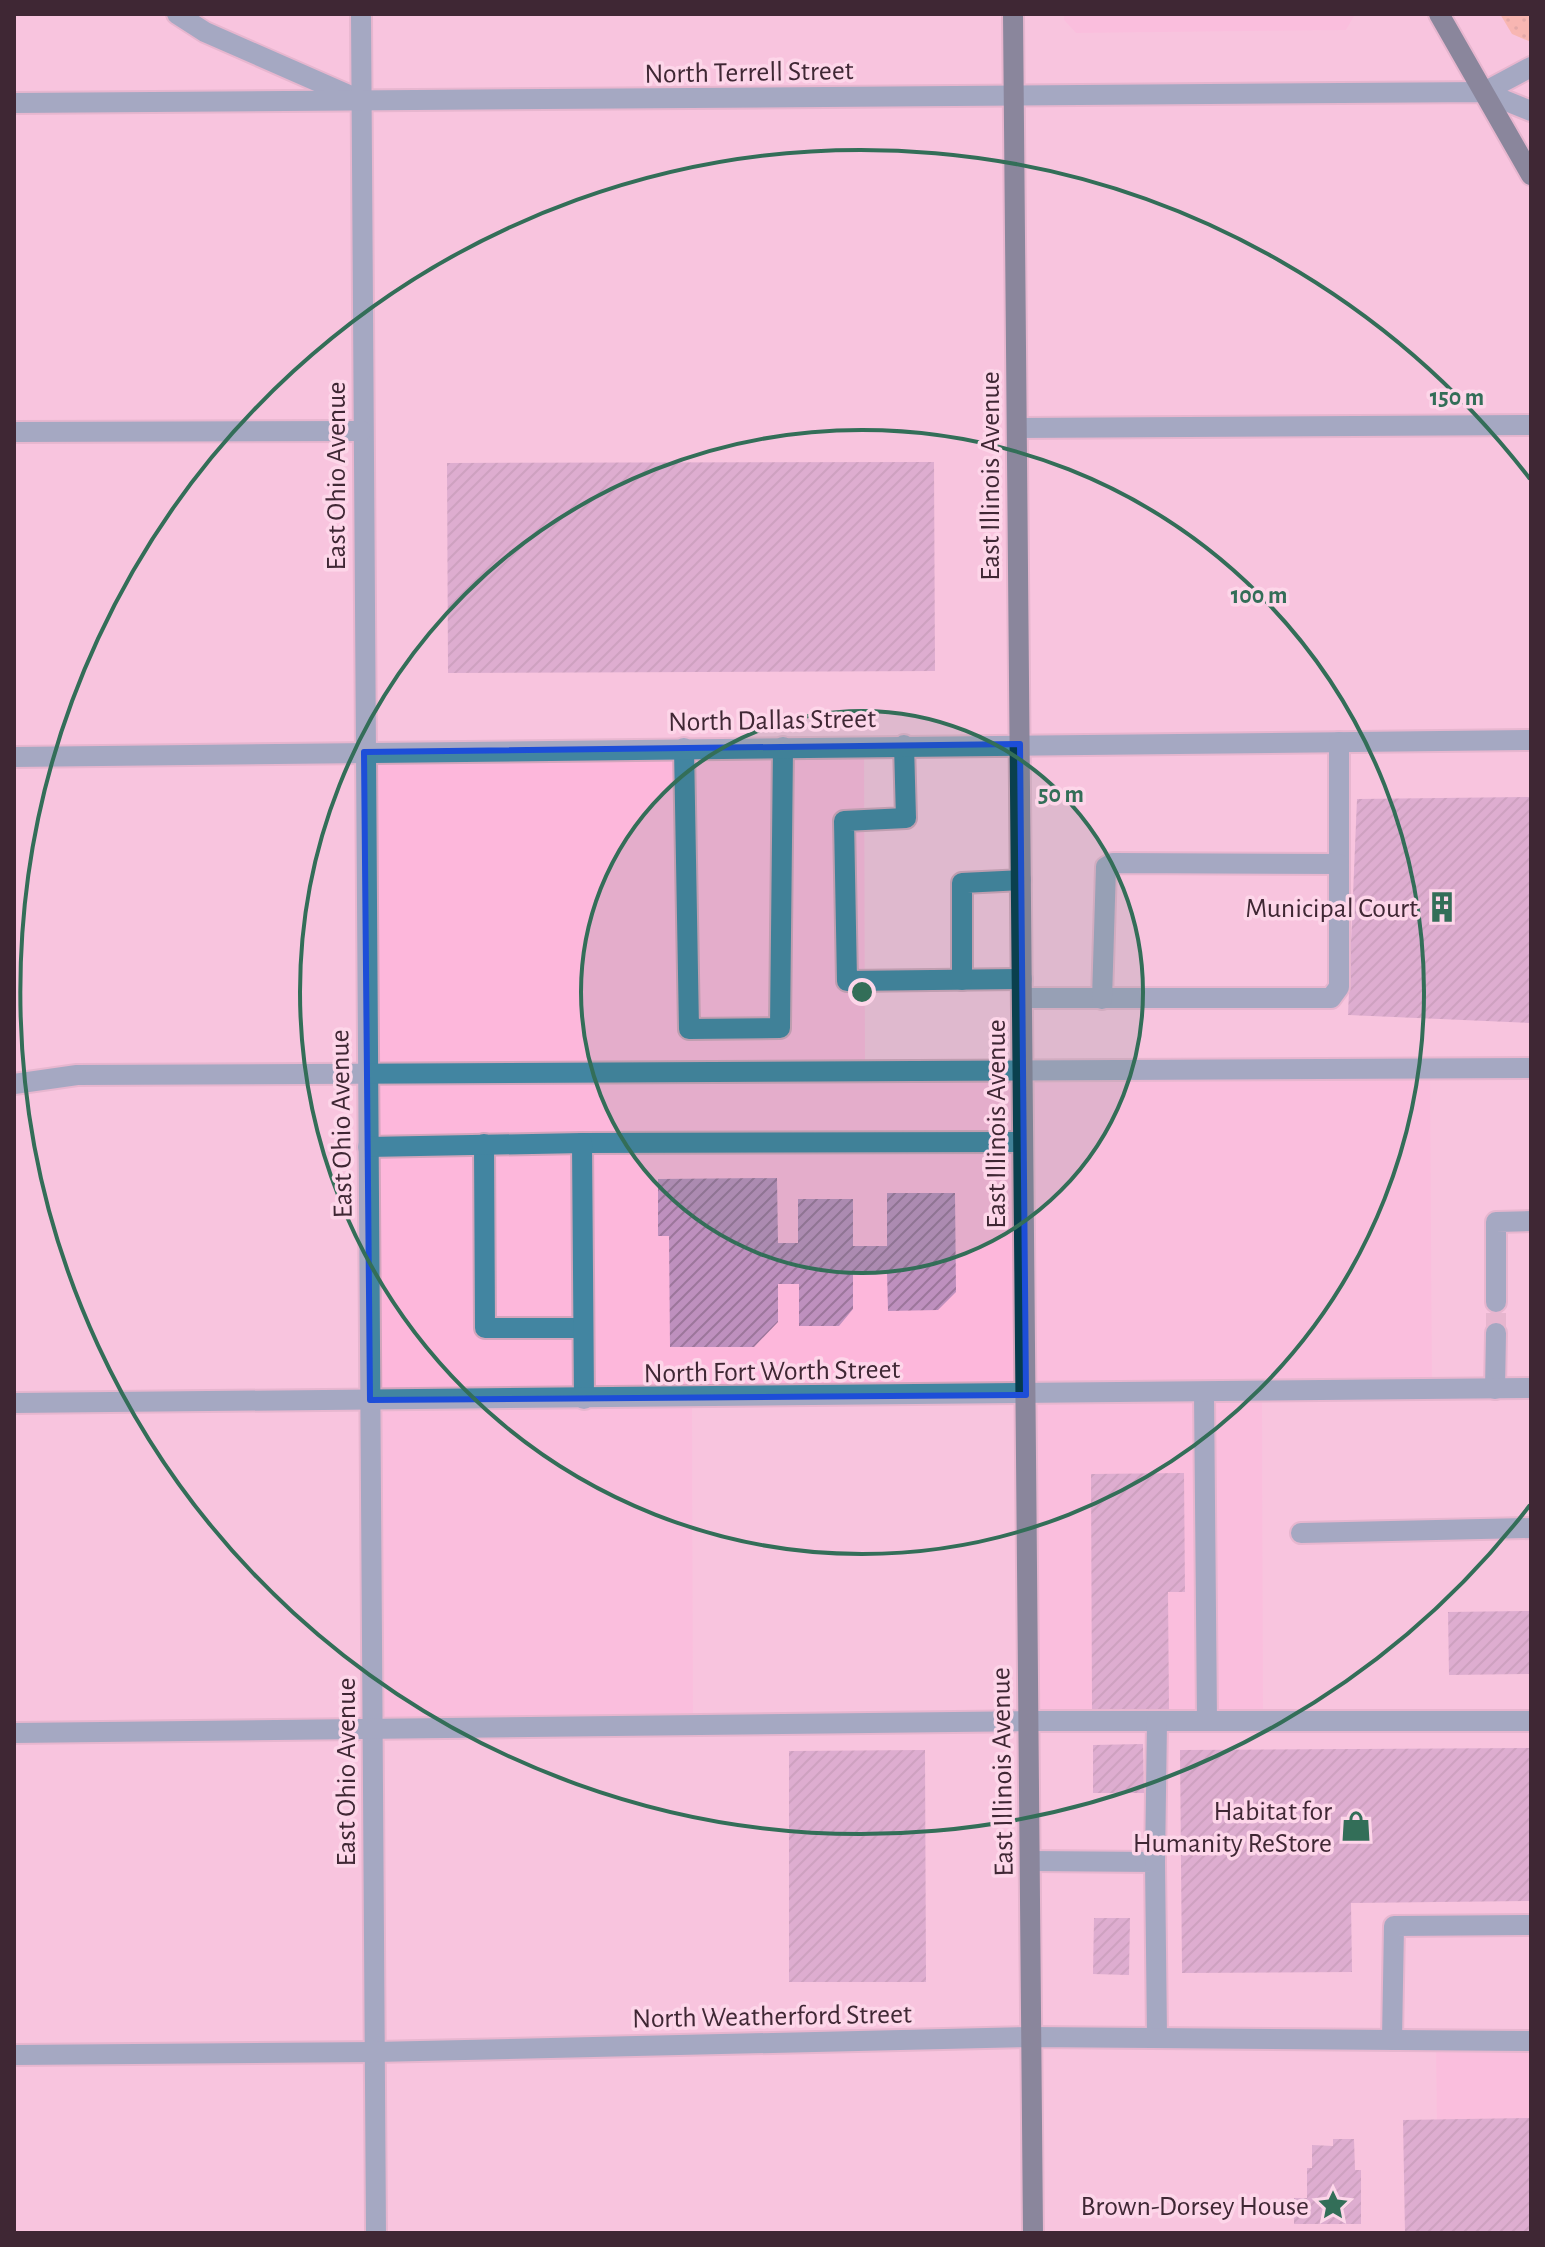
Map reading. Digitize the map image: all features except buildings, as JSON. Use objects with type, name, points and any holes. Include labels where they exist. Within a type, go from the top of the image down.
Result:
[{"type":"main road","name":"East Illinois Avenue","points":[[1013,14],[1033,2233]]},
{"type":"main road","points":[[1439,14],[1531,175]]},
{"type":"street","points":[[177,14],[205,32],[361,101]]},
{"type":"street","name":"East Ohio Avenue","points":[[361,14],[376,2233]]},
{"type":"street","name":"North Terrell Street","points":[[1484,92],[1531,67]]},
{"type":"street","name":"North Terrell Street","points":[[14,103],[1484,92],[1531,111]]},
{"type":"street","points":[[1017,428],[1531,425]]},
{"type":"street","points":[[14,432],[362,431]]},
{"type":"street","name":"North Dallas Street","points":[[14,757],[1531,740]]},
{"type":"street","points":[[904,745],[906,818],[844,821],[847,981],[962,980],[1102,999],[1331,998],[1339,987],[1339,742]]},
{"type":"street","points":[[684,748],[689,1029],[780,1028],[783,747]]},
{"type":"street","points":[[1102,999],[1106,867],[1113,863],[1339,864]]},
{"type":"street","points":[[962,980],[962,883],[1021,880]]},
{"type":"street","points":[[14,1084],[77,1075],[1531,1068]]},
{"type":"street","points":[[368,1147],[1023,1142]]},
{"type":"street","points":[[582,1143],[584,1399]]},
{"type":"street","points":[[484,1144],[485,1328],[583,1328]]},
{"type":"street","points":[[1496,1302],[1496,1222],[1531,1221]]},
{"type":"street","points":[[1495,1389],[1496,1333]]},
{"type":"street","name":"North Fort Worth Street","points":[[14,1403],[1531,1388]]},
{"type":"street","points":[[1204,1393],[1207,1721]]},
{"type":"street","points":[[1301,1533],[1531,1528]]},
{"type":"street","points":[[14,1733],[1029,1721],[1531,1721]]},
{"type":"street","points":[[1157,1721],[1157,2038]]},
{"type":"street","points":[[1030,1861],[1155,1862]]},
{"type":"street","points":[[1392,2040],[1394,1926],[1531,1925]]},
{"type":"street","name":"North Weatherford Street","points":[[14,2055],[375,2052],[1031,2037],[1531,2041]]},
{"type":"highlighted area","points":[[1020,744],[1026,1395],[370,1400],[364,752]]},
{"type":"shaded area","points":[[1064,14],[1354,16],[1346,30],[1076,33],[1064,20]]},
{"type":"shaded area","points":[[1500,14],[1531,14],[1531,42],[1512,34]]},
{"type":"shaded area","points":[[864,743],[865,1068],[1430,1064],[1432,1390],[1262,1391],[1263,1716],[1025,1717],[1022,1393],[692,1395],[693,1720],[368,1722],[361,747]]},
{"type":"shaded area","points":[[1531,2044],[1531,2233],[1438,2233],[1436,2047]]},
{"type":"tunnel","points":[[1496,1302],[1496,1333]]},
{"type":"place","name":"Municipal Court","points":[[1442,907]]},
{"type":"place","name":"Habitat for Humanity ReStore","points":[[1356,1826]]},
{"type":"place","name":"Brown-Dorsey House","points":[[1333,2205]]}]
